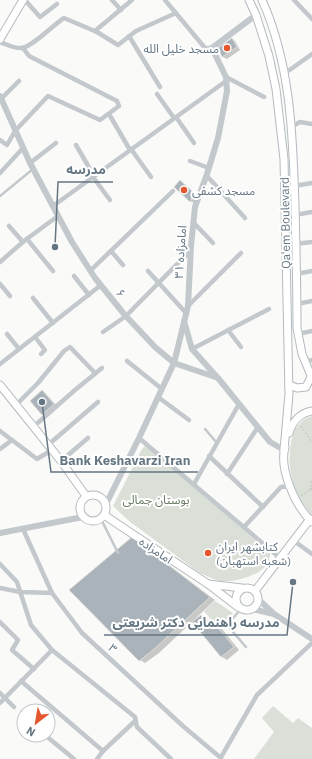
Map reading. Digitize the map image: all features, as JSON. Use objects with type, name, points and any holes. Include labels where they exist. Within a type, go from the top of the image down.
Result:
[{"type":"main road","points":[[0,40],[24,0]]},
{"type":"main road","name":"Qa'em Boulevard","points":[[249,0],[256,15],[270,56],[284,159],[289,385],[284,450]]},
{"type":"main road","name":"Qa'em Boulevard","points":[[262,0],[268,12],[284,74],[291,127],[298,334],[302,354],[308,361],[312,378]]},
{"type":"main road","points":[[289,385],[297,388],[306,387],[312,378]]},
{"type":"main road","points":[[1,388],[61,461],[86,496]]},
{"type":"main road","points":[[255,591],[311,520],[298,504],[290,486],[284,463],[284,450],[291,426],[306,412],[312,411]]},
{"type":"main road","points":[[94,494],[98,495],[104,500],[106,504],[106,510],[103,517],[94,521],[90,521],[83,517],[80,510],[83,499],[86,496],[94,494]]},
{"type":"main road","name":"امامزاده","points":[[103,517],[208,584],[240,608]]},
{"type":"main road","points":[[208,584],[249,588],[255,591],[258,599],[257,604],[252,609],[248,610],[240,608],[235,600],[236,593],[242,588]]},
{"type":"street","points":[[24,0],[40,17],[57,4]]},
{"type":"street","points":[[112,0],[121,10]]},
{"type":"street","points":[[95,31],[132,0]]},
{"type":"street","points":[[165,0],[204,48],[212,48],[256,15]]},
{"type":"street","points":[[294,0],[312,19]]},
{"type":"street","points":[[0,40],[16,48],[23,48],[64,18],[95,31],[118,45],[136,31],[176,13]]},
{"type":"street","points":[[129,36],[160,88]]},
{"type":"street","points":[[0,140],[7,145],[15,131],[48,96],[100,120],[119,106],[117,102],[29,56],[23,48]]},
{"type":"street","name":"امامزاده ۳۱","points":[[106,504],[174,363],[188,306],[195,207],[207,176],[218,138],[227,91],[226,79],[212,48]]},
{"type":"street","points":[[284,74],[312,54]]},
{"type":"street","points":[[53,206],[175,118],[226,79],[264,97]]},
{"type":"street","points":[[0,97],[19,81]]},
{"type":"street","points":[[157,94],[194,143]]},
{"type":"street","name":"۶","points":[[0,97],[32,166],[72,242],[90,271],[126,316],[155,347],[174,363],[218,378]]},
{"type":"street","points":[[108,115],[130,150],[151,177]]},
{"type":"street","points":[[291,127],[300,122],[312,124]]},
{"type":"street","points":[[32,166],[56,144]]},
{"type":"street","points":[[76,145],[110,200]]},
{"type":"street","points":[[0,173],[23,148]]},
{"type":"street","points":[[190,161],[209,168]]},
{"type":"street","points":[[207,176],[246,218]]},
{"type":"street","points":[[294,186],[312,183]]},
{"type":"street","points":[[90,271],[174,191]]},
{"type":"street","points":[[295,215],[312,212]]},
{"type":"street","points":[[0,262],[23,242],[58,216]]},
{"type":"street","points":[[193,222],[213,243]]},
{"type":"street","points":[[9,226],[23,242]]},
{"type":"street","points":[[27,239],[52,271]]},
{"type":"street","points":[[296,244],[312,242]]},
{"type":"street","points":[[103,332],[126,316],[191,250]]},
{"type":"street","points":[[111,251],[123,264]]},
{"type":"street","points":[[188,306],[241,253]]},
{"type":"street","points":[[148,271],[186,312]]},
{"type":"street","points":[[296,274],[312,271]]},
{"type":"street","points":[[74,276],[89,295]]},
{"type":"street","points":[[0,284],[10,296]]},
{"type":"street","points":[[0,364],[101,285]]},
{"type":"street","points":[[33,298],[53,323]]},
{"type":"street","points":[[297,304],[312,301]]},
{"type":"street","points":[[192,349],[269,309]]},
{"type":"street","points":[[184,320],[192,349],[218,378],[270,442],[284,450]]},
{"type":"street","points":[[228,330],[241,347]]},
{"type":"street","points":[[298,334],[312,331]]},
{"type":"street","points":[[7,334],[19,349]]},
{"type":"street","points":[[35,336],[45,350],[41,354]]},
{"type":"street","points":[[16,405],[38,383],[64,351],[70,347],[95,373]]},
{"type":"street","points":[[126,361],[162,389]]},
{"type":"street","points":[[33,427],[102,368]]},
{"type":"street","points":[[158,397],[189,420]]},
{"type":"street","points":[[0,431],[37,459],[98,402]]},
{"type":"street","points":[[194,484],[239,404]]},
{"type":"street","points":[[227,474],[258,427]]},
{"type":"street","points":[[61,461],[88,438]]},
{"type":"street","points":[[139,438],[280,558]]},
{"type":"street","points":[[0,449],[12,440]]},
{"type":"street","points":[[209,456],[263,507]]},
{"type":"street","points":[[244,528],[281,487],[290,486]]},
{"type":"street","points":[[0,533],[83,517]]},
{"type":"street","name":"۳","points":[[22,529],[52,593],[82,633],[220,759]]},
{"type":"street","points":[[294,541],[312,554]]},
{"type":"street","points":[[0,564],[17,582],[31,625],[52,650],[135,717],[137,727],[172,759]]},
{"type":"street","points":[[0,588],[20,592],[52,593]]},
{"type":"street","points":[[258,599],[274,614],[312,639]]},
{"type":"street","points":[[252,609],[274,614]]},
{"type":"street","points":[[0,622],[18,640],[12,650],[34,669]]},
{"type":"street","points":[[220,759],[257,695],[312,643]]},
{"type":"street","points":[[0,703],[52,650]]},
{"type":"street","points":[[21,681],[103,751]]},
{"type":"street","points":[[0,693],[14,707]]},
{"type":"street","points":[[97,759],[103,751],[135,721]]},
{"type":"street","points":[[55,743],[74,759]]},
{"type":"lane","points":[[0,196],[32,166]]},
{"type":"lane","points":[[205,429],[217,443]]},
{"type":"lane","points":[[103,517],[118,553]]},
{"type":"lane","points":[[240,608],[227,625],[246,647]]},
{"type":"path","points":[[296,420],[312,442]]},
{"type":"path","points":[[296,498],[311,490],[312,481]]},
{"type":"green space","points":[[312,416],[312,515],[296,491],[291,472],[290,453],[293,434],[297,426]]},
{"type":"green space","name":"بوستان جمالی","points":[[146,445],[270,553],[269,560],[265,567],[259,572],[243,579],[220,581],[211,578],[197,571],[129,521],[113,506],[142,449]]},
{"type":"green space","points":[[215,601],[233,613],[220,625],[218,621],[214,623],[204,611]]},
{"type":"green space","points":[[273,706],[293,723],[298,718],[312,728],[312,759],[254,759],[274,732],[262,718]]},
{"type":"building","name":"مسجد خلیل الله","points":[[232,38],[237,47],[222,57],[218,48]]},
{"type":"building","name":"مسجد کشفی","points":[[180,180],[194,193],[190,202],[174,187]]},
{"type":"building","points":[[42,390],[54,404],[42,415],[30,401]]},
{"type":"building","points":[[132,537],[210,597],[153,650],[139,661],[69,590]]},
{"type":"building","points":[[201,615],[212,628],[216,625],[234,647],[221,657],[192,622]]},
{"type":"place","name":"مسجد خلیل الله","points":[[227,48]]},
{"type":"place","name":"مسجد کشفی","points":[[184,190]]},
{"type":"place","name":"مدرسه","points":[[55,247]]},
{"type":"place","name":"Bank Keshavarzi Iran","points":[[42,402]]},
{"type":"place","name":"کتابشهر ایران (شعبه استهبان)","points":[[208,553]]},
{"type":"place","name":"مدرسه راهنمایی دکتر شریعتی","points":[[293,582]]}]
